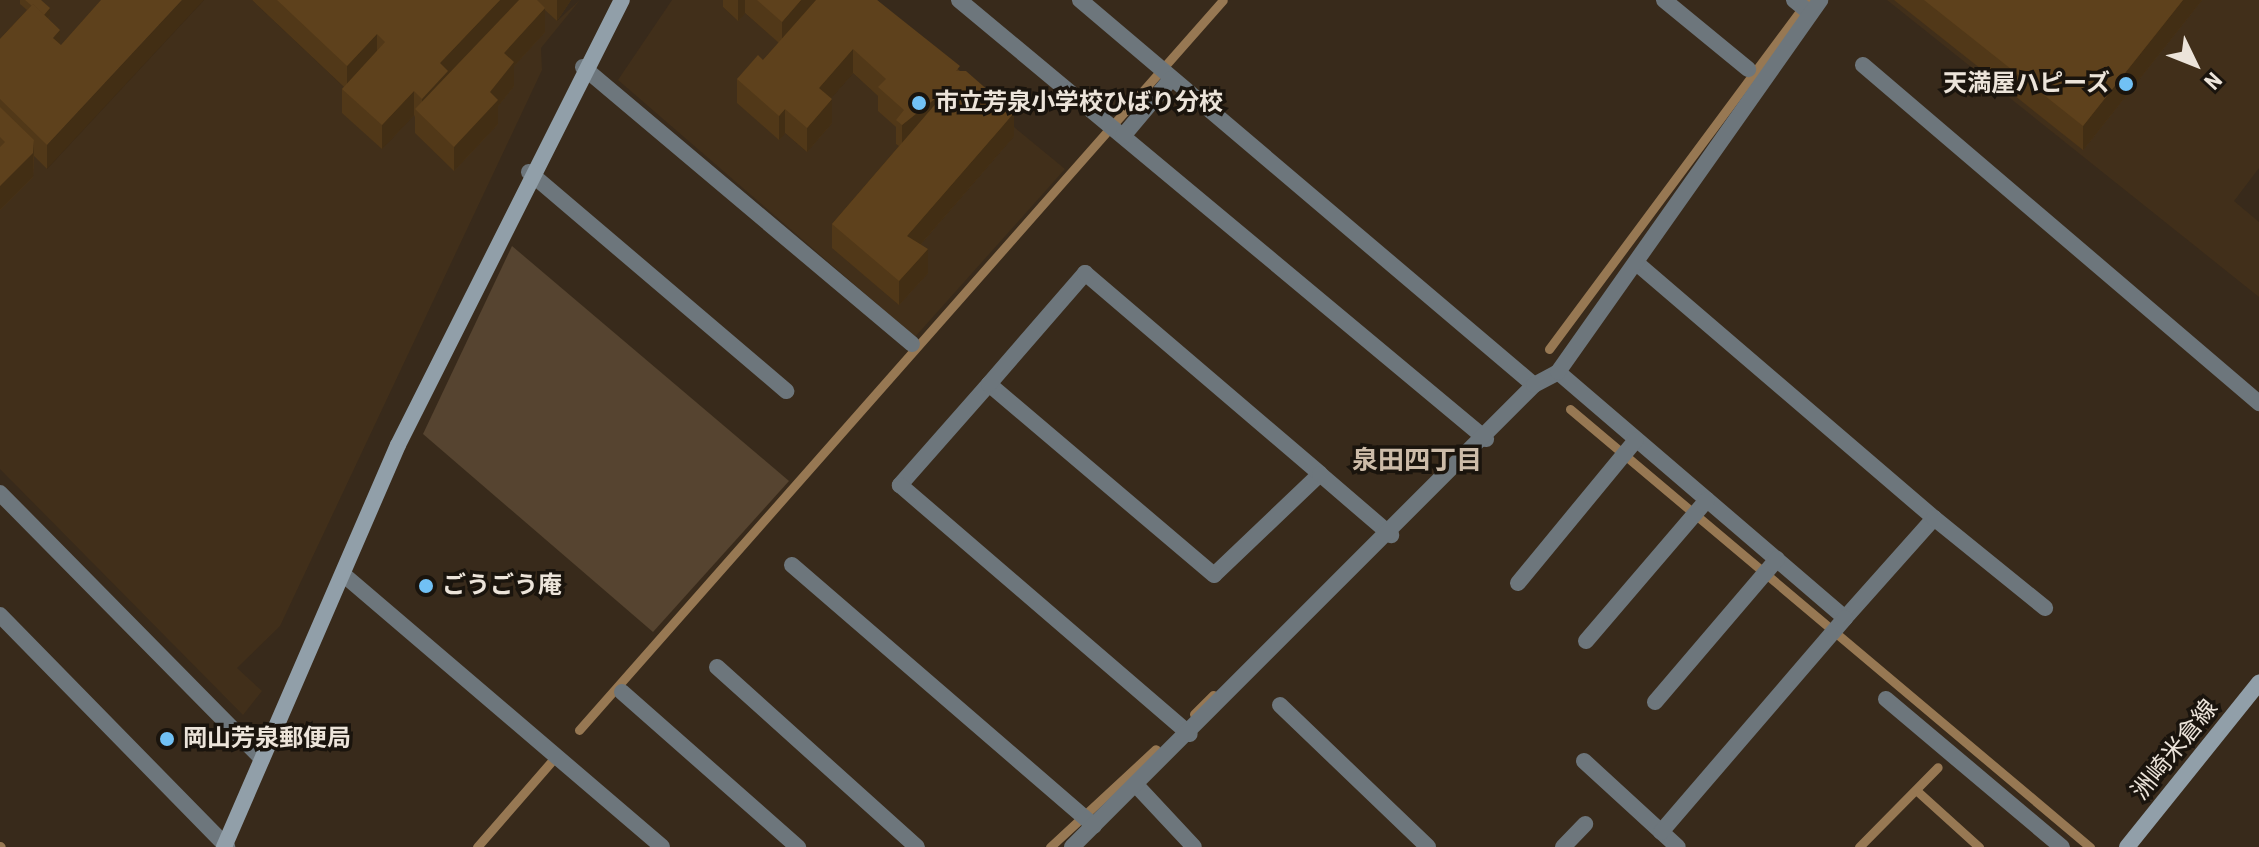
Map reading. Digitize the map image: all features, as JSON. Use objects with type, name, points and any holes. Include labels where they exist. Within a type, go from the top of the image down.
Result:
[{"type":"street","points":[[0,615],[226,846],[344,575],[529,172],[583,67],[622,0]]},
{"type":"street","points":[[959,0],[1486,439]]},
{"type":"street","points":[[1080,0],[1534,385]]},
{"type":"street","points":[[1664,0],[1748,69]]},
{"type":"street","points":[[1072,847],[1087,820],[1137,786],[1391,535],[1486,439],[1534,385],[1558,372],[1636,263],[1806,5]]},
{"type":"street","points":[[1863,65],[2259,403]]},
{"type":"street","points":[[583,67],[912,344]]},
{"type":"street","points":[[1114,129],[1163,72]]},
{"type":"street","points":[[529,172],[786,391]]},
{"type":"street","points":[[1636,263],[1934,518],[2045,608]]},
{"type":"street","points":[[1190,734],[900,485],[1085,273],[1391,535]]},
{"type":"street","points":[[1558,372],[1627,450],[1838,626]]},
{"type":"street","points":[[989,384],[1214,575],[1320,474]]},
{"type":"street","points":[[1518,583],[1627,450]]},
{"type":"street","points":[[0,493],[262,759]]},
{"type":"street","points":[[1586,641],[1699,508]]},
{"type":"street","points":[[1661,832],[1934,518]]},
{"type":"street","points":[[792,565],[1087,820]]},
{"type":"street","points":[[1655,702],[1770,567]]},
{"type":"street","points":[[344,575],[662,847]]},
{"type":"street","points":[[717,667],[917,847]]},
{"type":"street","name":"洲崎米倉線","points":[[2127,847],[2259,683]]},
{"type":"street","points":[[622,692],[798,847]]},
{"type":"street","points":[[1886,699],[2062,847]]},
{"type":"street","points":[[1280,705],[1428,847]]},
{"type":"street","points":[[1584,761],[1678,847]]},
{"type":"street","points":[[1137,786],[1194,847]]},
{"type":"street","points":[[1563,847],[1585,824]]},
{"type":"shaded area","points":[[0,0],[118,0],[73,49],[0,63]]},
{"type":"shaded area","points":[[204,0],[252,0],[347,90],[382,149],[414,115],[422,122],[537,0],[557,21],[580,0],[541,48],[542,70],[280,626],[237,668],[262,691],[243,715],[0,469],[0,121],[47,169]]},
{"type":"shaded area","points":[[672,0],[727,0],[723,7],[737,20],[745,13],[782,45],[779,139],[785,133],[807,152],[819,112],[853,73],[886,103],[904,134],[907,260],[1014,136],[890,25],[1065,169],[915,337],[618,80]]},
{"type":"shaded area","name":"天満屋ハピーズ","points":[[1887,0],[2259,0],[2259,168],[2234,201],[2259,222],[2259,297]]},
{"type":"shaded area","points":[[512,246],[789,481],[653,632],[423,434]]},
{"type":"building","points":[[25,0],[41,0],[50,8],[44,15]]},
{"type":"building","points":[[101,0],[182,0],[47,145],[0,99],[0,39],[33,4],[60,30],[53,38],[61,45]]},
{"type":"building","points":[[277,0],[500,0],[440,63],[448,71],[422,99],[414,91],[382,125],[342,89],[385,42],[377,34],[347,66]]},
{"type":"building","points":[[519,0],[537,0],[545,8],[504,53],[514,62],[490,92],[498,100],[454,147],[415,109]]},
{"type":"building","points":[[757,0],[801,0],[782,22]]},
{"type":"building","points":[[816,0],[877,0],[960,66],[956,71],[966,71],[1014,113],[907,236],[928,249],[899,281],[832,224],[951,86],[902,125],[896,120],[904,110],[878,87],[886,79],[853,49],[819,88],[832,99],[807,128],[785,109],[779,116],[737,79],[758,55],[763,60]]},
{"type":"building","points":[[1924,0],[2183,0],[2083,126]]},
{"type":"building","points":[[0,107],[34,140],[33,153],[0,186],[0,147],[5,142],[0,137]]},
{"type":"waterway","points":[[579,730],[1223,0]]},
{"type":"waterway","points":[[1549,349],[1808,0]]},
{"type":"waterway","points":[[1570,409],[2090,847]]},
{"type":"waterway","points":[[1194,714],[1213,695]]},
{"type":"waterway","points":[[1050,847],[1156,749]]},
{"type":"waterway","points":[[477,847],[551,762]]},
{"type":"waterway","points":[[1859,847],[1938,767]]},
{"type":"waterway","points":[[1916,790],[1979,847]]},
{"type":"place","name":"天満屋ハピーズ","points":[[2126,84]]},
{"type":"place","name":"市立芳泉小学校ひばり分校","points":[[919,103]]},
{"type":"place","name":"ごうごう庵","points":[[426,586]]},
{"type":"place","name":"岡山芳泉郵便局","points":[[167,739]]},
{"type":"district","name":"泉田四丁目","points":[[1417,461]]}]
